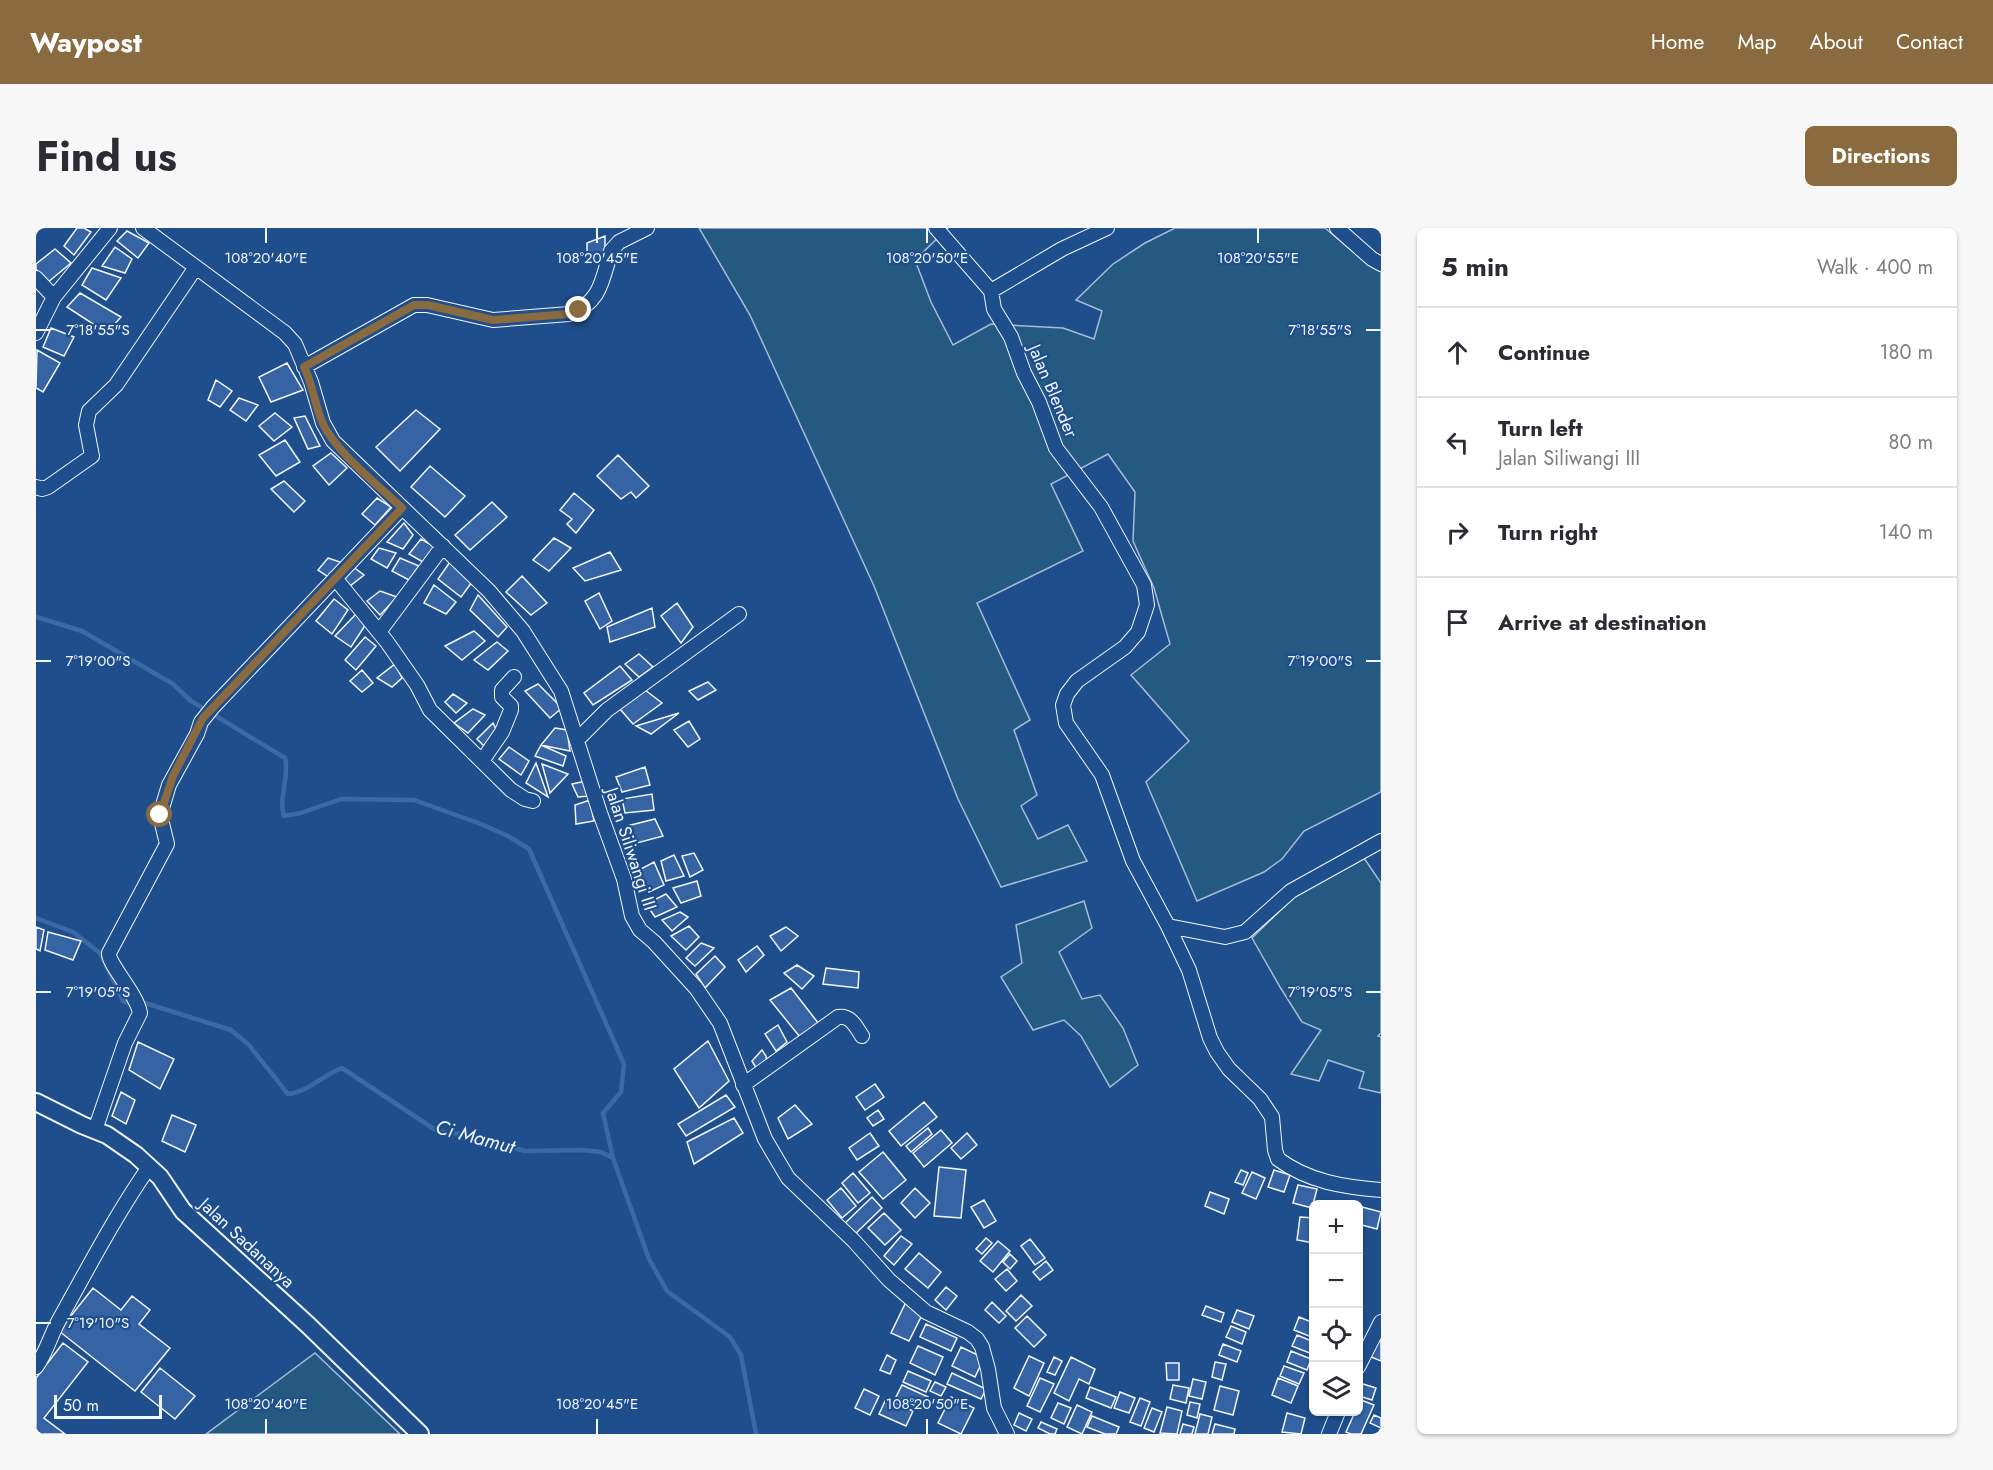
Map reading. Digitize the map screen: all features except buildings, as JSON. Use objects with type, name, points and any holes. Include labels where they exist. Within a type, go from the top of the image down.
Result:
[{"type":"street","points":[[36,333],[54,297],[110,228]]},
{"type":"street","points":[[36,488],[45,489],[92,456],[86,425],[89,411],[116,385],[196,267],[142,228]]},
{"type":"street","points":[[304,367],[414,305],[428,305],[493,320],[569,314],[579,310],[597,295],[615,245],[647,228]]},
{"type":"street","points":[[936,228],[991,291],[1062,249],[1107,228]]},
{"type":"street","points":[[1337,228],[1372,259],[1381,264]]},
{"type":"street","name":"Jalan Siliwangi III","points":[[196,267],[285,333],[295,344],[311,382],[323,423],[333,441],[489,591],[523,631],[561,691],[624,879],[632,916],[640,930],[696,988],[720,1023],[765,1139],[788,1178],[854,1241],[889,1280],[926,1312],[968,1332],[977,1339],[982,1347],[988,1369],[994,1408],[1007,1434]]},
{"type":"street","points":[[36,278],[54,297]]},
{"type":"street","name":"Jalan Blender","points":[[991,291],[994,309],[1011,337],[1056,448],[1101,507],[1144,585],[1147,605],[1138,632],[1125,647],[1077,681],[1067,694],[1063,705],[1066,723],[1102,775],[1132,861],[1189,970],[1210,1038],[1217,1052],[1229,1069],[1260,1099],[1272,1118],[1278,1159],[1316,1180],[1343,1187],[1381,1190]]},
{"type":"street","points":[[94,1130],[125,1043],[140,1016],[137,1004],[124,979],[110,961],[109,953],[167,844],[160,821],[166,793],[173,776],[210,710],[402,508]]},
{"type":"street","points":[[379,632],[443,546]]},
{"type":"street","points":[[335,578],[379,632],[417,685],[426,705],[518,795],[533,801]]},
{"type":"street","points":[[577,740],[607,710],[740,614]]},
{"type":"street","points":[[482,761],[502,732],[511,710],[511,706],[502,697],[502,690],[514,677]]},
{"type":"street","points":[[1168,926],[1225,937],[1245,932],[1291,891],[1381,841]]},
{"type":"street","points":[[744,1085],[838,1017],[844,1016],[851,1020],[862,1036]]},
{"type":"street","name":"Jalan Sadananya","points":[[36,1102],[107,1135],[136,1155],[160,1177],[183,1211],[308,1325],[420,1434]]},
{"type":"street","points":[[36,1367],[46,1354],[55,1328],[73,1294],[135,1186],[149,1167]]},
{"type":"street","points":[[1361,1362],[1381,1322]]},
{"type":"street","points":[[1329,1434],[1336,1416]]},
{"type":"shaded area","points":[[699,228],[948,228],[915,260],[931,302],[953,345],[991,324],[1063,328],[1094,339],[1102,311],[1076,300],[1113,264],[1145,243],[1175,228],[1325,228],[1357,255],[1381,271],[1381,792],[1304,831],[1282,859],[1264,872],[1197,901],[1146,782],[1189,741],[1131,675],[1170,644],[1154,588],[1133,541],[1135,492],[1108,454],[1051,484],[1083,551],[977,603],[1030,720],[1014,730],[1037,795],[1021,806],[1038,839],[1068,825],[1087,861],[1001,887],[958,799],[874,586],[750,315]]},
{"type":"shaded area","points":[[1364,858],[1381,883],[1381,1033],[1378,1036],[1381,1037],[1381,1093],[1359,1088],[1364,1072],[1328,1060],[1319,1081],[1291,1074],[1321,1030],[1302,1022],[1252,938],[1296,895],[1328,875]]},
{"type":"shaded area","points":[[1084,901],[1092,928],[1059,952],[1082,999],[1100,995],[1123,1028],[1138,1065],[1110,1087],[1081,1036],[1064,1020],[1033,1030],[1001,977],[1022,963],[1016,925]]},
{"type":"shaded area","points":[[315,1353],[400,1434],[206,1434]]},
{"type":"waterway","points":[[36,617],[82,631],[173,684],[191,701],[285,758],[286,773],[282,801],[284,816],[301,813],[341,799],[414,800],[481,824],[508,836],[529,849],[624,1064],[621,1092],[603,1113],[613,1158]]},
{"type":"waterway","name":"Ci Mamut","points":[[36,918],[73,932],[100,953],[123,1001],[130,1004],[145,1003],[231,1030],[249,1045],[288,1094],[309,1087],[342,1068],[437,1131],[467,1135],[525,1151],[583,1150],[601,1152],[613,1158],[649,1259],[667,1291],[730,1337],[741,1355],[756,1434]]},
{"type":"route","points":[[160,815],[173,776],[197,734],[203,718],[402,508],[333,441],[323,423],[311,382],[304,367],[414,305],[428,305],[493,320],[569,314],[579,310]]}]
